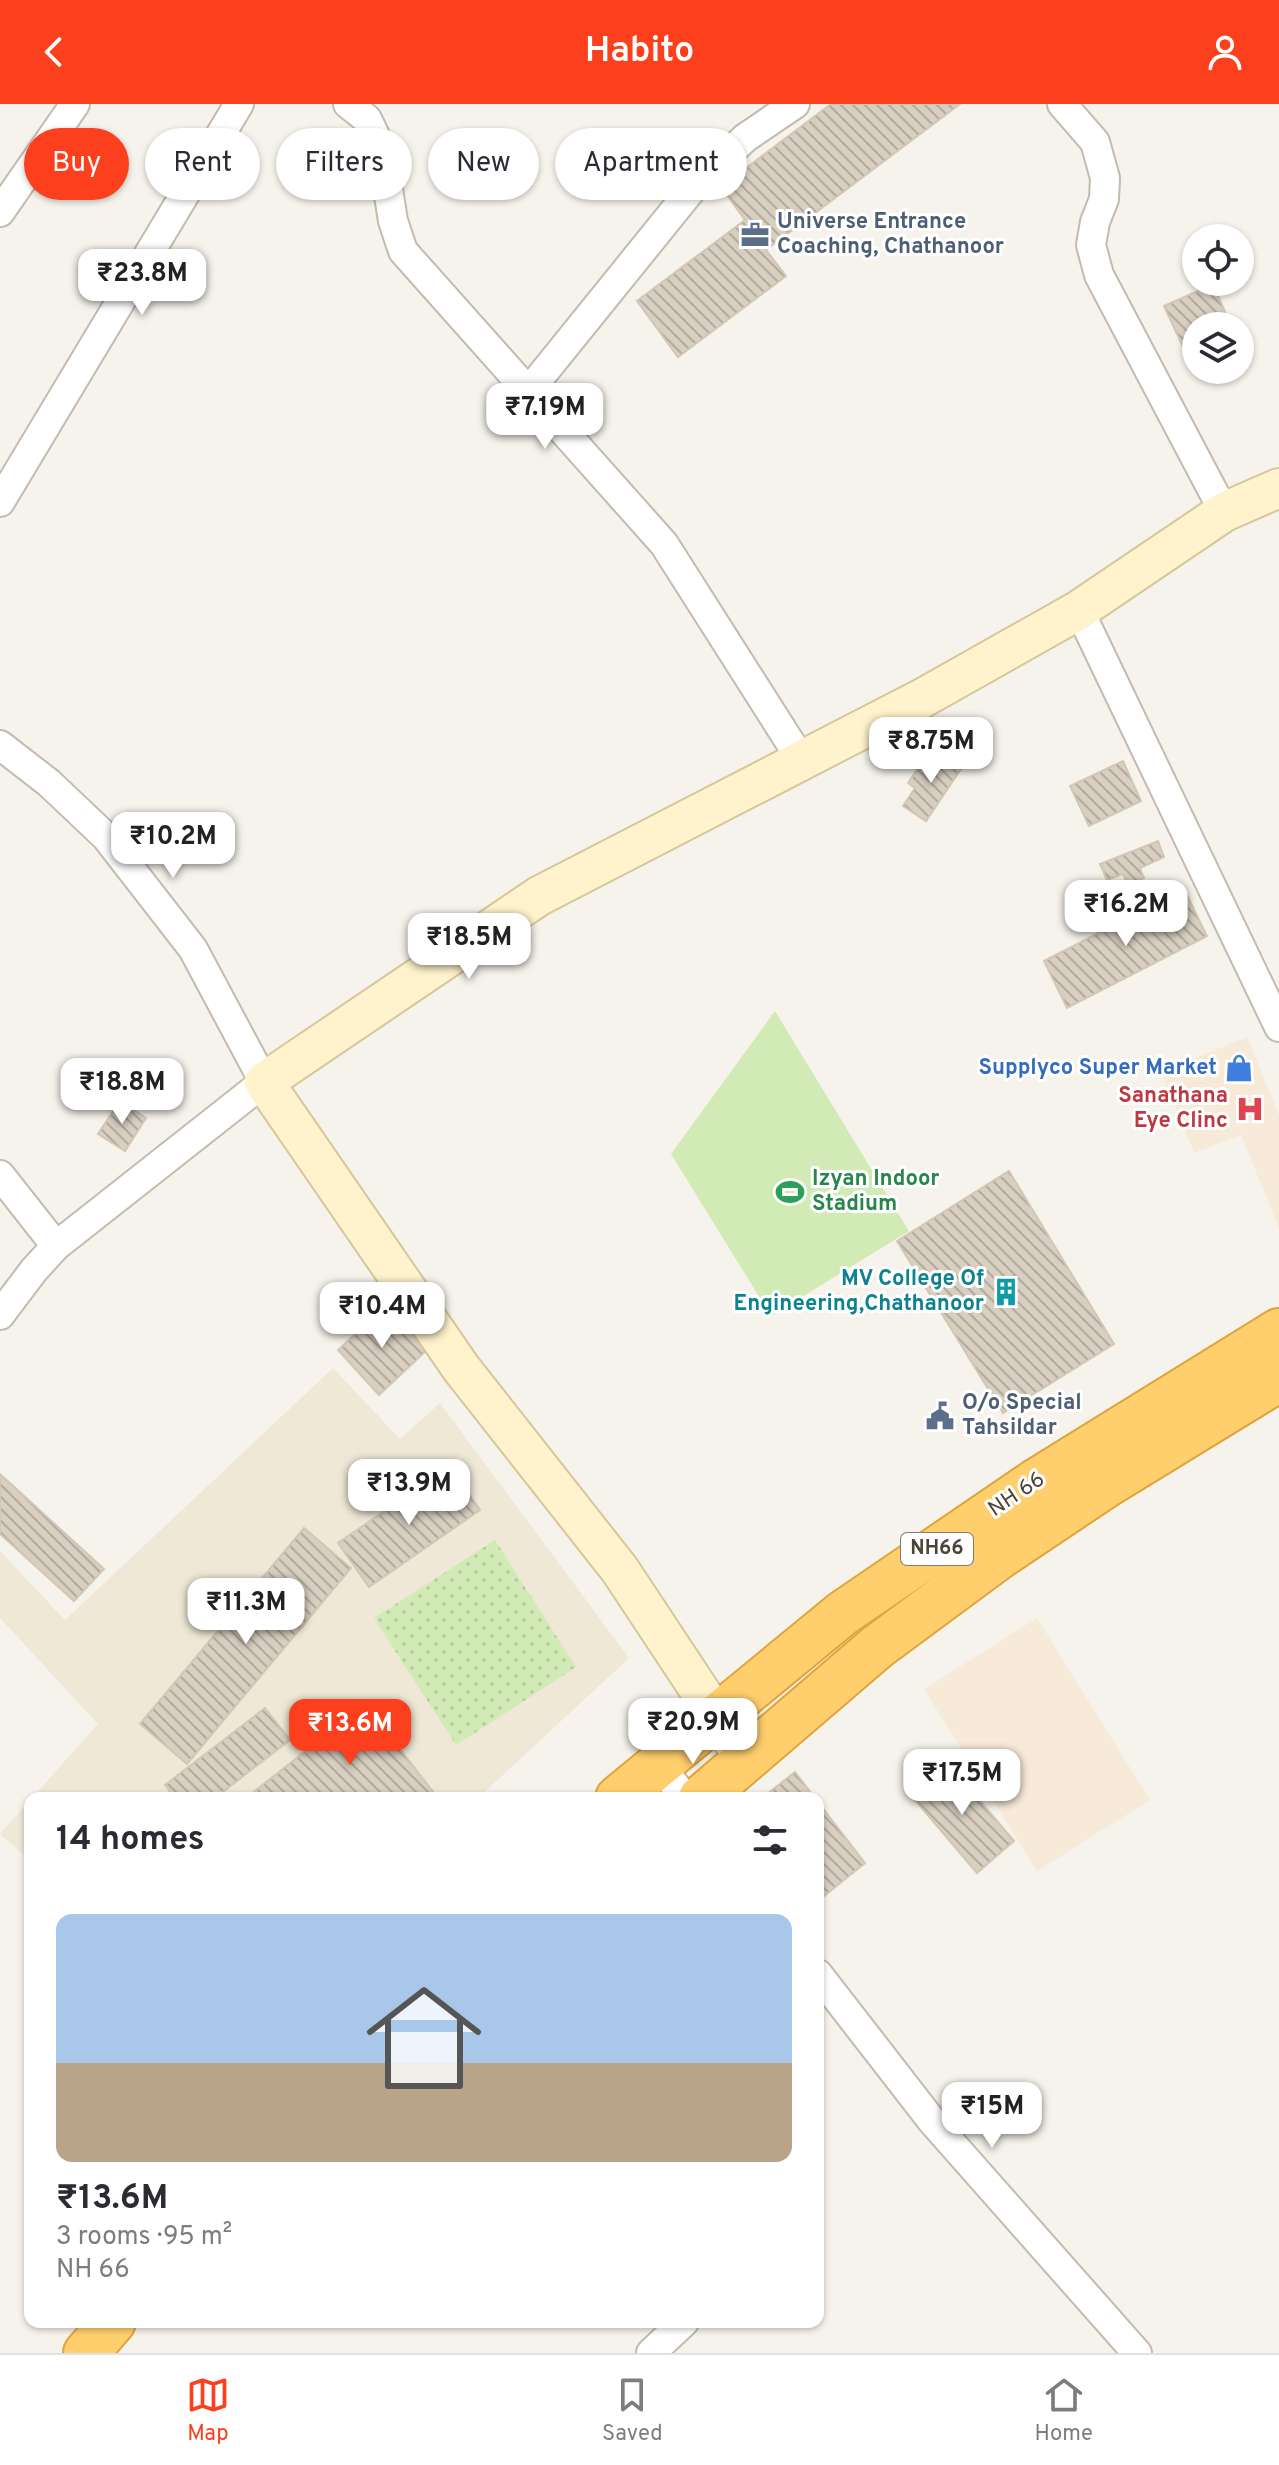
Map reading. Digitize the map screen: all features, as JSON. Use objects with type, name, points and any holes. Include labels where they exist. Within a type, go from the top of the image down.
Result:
[{"type":"highway","name":"NH 66","points":[[637,1792],[672,1781],[716,1718],[843,1613],[1035,1482],[1279,1331]]},
{"type":"highway","name":"NH 66","points":[[708,1792],[877,1647],[1000,1556],[1106,1485],[1279,1379]]},
{"type":"highway","points":[[86,2353],[108,2328]]},
{"type":"street","points":[[0,212],[75,104]]},
{"type":"street","points":[[0,502],[239,104]]},
{"type":"street","points":[[528,392],[692,189],[745,138],[795,104]]},
{"type":"street","points":[[1062,104],[1095,142],[1105,178],[1104,199],[1095,222],[1091,245],[1099,275],[1224,512]]},
{"type":"street","points":[[365,109],[384,164],[393,221],[403,251],[664,544],[802,761]]},
{"type":"street","points":[[0,1315],[56,1246],[264,1082],[539,896],[921,699],[1079,610],[1224,512],[1279,488]]},
{"type":"street","points":[[1079,610],[1279,1027]]},
{"type":"street","points":[[0,745],[49,783],[106,837],[193,949],[264,1082],[461,1368],[620,1570],[745,1759]]},
{"type":"street","points":[[0,1175],[56,1246]]},
{"type":"street","points":[[824,1986],[932,2121],[1137,2353]]},
{"type":"street","points":[[651,2353],[678,2328]]},
{"type":"shaded area","points":[[1247,1037],[1279,1115],[1279,1228],[1241,1135],[1194,1153],[1161,1072]]},
{"type":"shaded area","points":[[333,1368],[400,1439],[440,1403],[629,1658],[484,1792],[37,1792],[98,1724],[0,1618],[0,1551],[65,1620]]},
{"type":"shaded area","points":[[1037,1618],[1150,1800],[1037,1871],[924,1689]]},
{"type":"shaded area","points":[[24,1807],[24,1855],[0,1834]]},
{"type":"green space","name":"Izyan Indoor Stadium","points":[[775,1011],[909,1231],[771,1316],[671,1154]]},
{"type":"green space","points":[[495,1540],[576,1667],[456,1745],[374,1618]]},
{"type":"building","name":"Universe Entrance Coaching, Chathanoor","points":[[831,104],[960,104],[766,250],[786,276],[678,357],[637,301],[745,220],[730,200],[747,200],[747,167]]},
{"type":"building","points":[[1186,296],[1218,296],[1225,312],[1182,312],[1182,345],[1164,306]]},
{"type":"building","points":[[942,751],[963,766],[926,821],[903,806],[915,788],[908,783],[922,762],[931,767]]},
{"type":"building","points":[[1123,761],[1141,801],[1089,826],[1070,786]]},
{"type":"building","points":[[1158,841],[1164,857],[1140,868],[1144,878],[1128,885],[1123,874],[1107,880],[1100,864]]},
{"type":"building","points":[[1184,889],[1207,936],[1067,1008],[1044,961]]},
{"type":"building","points":[[120,1101],[146,1118],[125,1151],[98,1134]]},
{"type":"building","name":"MV College Of Engineering,Chathanoor","points":[[1009,1171],[1114,1344],[1003,1413],[897,1241]]},
{"type":"building","points":[[386,1305],[427,1350],[379,1395],[338,1350]]},
{"type":"building","points":[[450,1466],[480,1510],[369,1587],[338,1543]]},
{"type":"building","points":[[0,1474],[104,1569],[74,1601],[0,1534]]},
{"type":"building","points":[[304,1528],[351,1568],[187,1764],[140,1724]]},
{"type":"building","points":[[365,1704],[433,1792],[254,1792]]},
{"type":"building","points":[[265,1708],[290,1740],[223,1792],[170,1792],[165,1785]]},
{"type":"building","points":[[946,1761],[1014,1841],[977,1873],[909,1793]]},
{"type":"building","points":[[795,1772],[810,1792],[770,1792]]},
{"type":"building","points":[[824,1810],[865,1863],[824,1896]]},
{"type":"place","name":"Universe Entrance Coaching, Chathanoor","points":[[755,235]]},
{"type":"place","name":"Supplyco Super Market","points":[[1239,1068]]},
{"type":"place","name":"Sanathana Eye Clinc","points":[[1250,1109]]},
{"type":"place","name":"Izyan Indoor Stadium","points":[[790,1192]]},
{"type":"place","name":"MV College Of Engineering,Chathanoor","points":[[1006,1292]]},
{"type":"place","name":"O/o Special Tahsildar","points":[[940,1416]]}]
